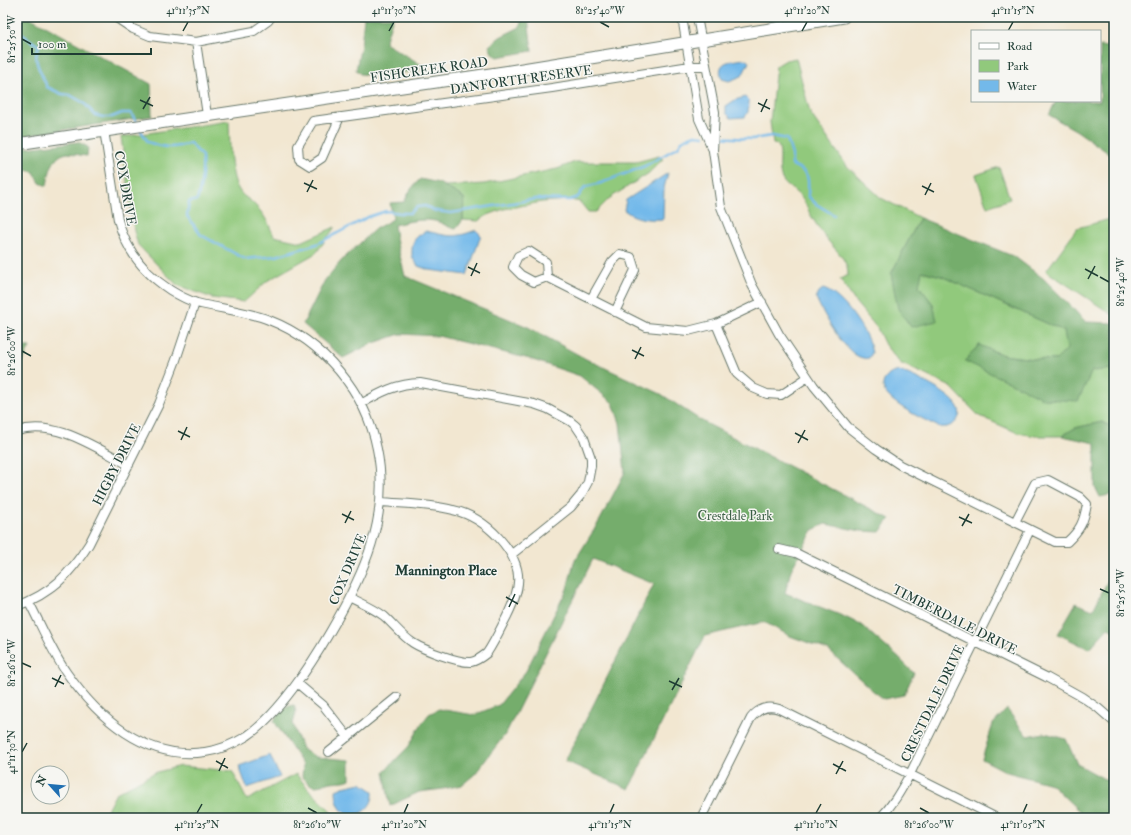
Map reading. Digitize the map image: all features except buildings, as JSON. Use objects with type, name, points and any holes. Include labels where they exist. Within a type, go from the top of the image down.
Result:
[{"type":"main road","name":"FISHCREEK ROAD","points":[[17,144],[510,71],[844,17]]},
{"type":"street","points":[[115,17],[133,29],[150,36],[196,42],[254,31],[271,17]]},
{"type":"street","points":[[682,17],[699,119],[712,145]]},
{"type":"street","points":[[697,17],[715,112],[712,145],[721,207],[752,285],[779,334],[814,386],[848,427],[876,450],[900,465],[1014,522],[1030,530],[1055,542],[1067,542],[1078,532],[1085,518],[1087,504],[1080,497],[1048,480],[1035,483],[1014,522]]},
{"type":"street","points":[[196,42],[207,115]]},
{"type":"street","name":"DANFORTH RESERVE","points":[[340,117],[322,158],[310,166],[298,159],[298,146],[313,121],[340,117],[552,88],[690,66],[706,66]]},
{"type":"street","name":"COX DRIVE","points":[[29,602],[53,652],[75,684],[111,723],[134,739],[155,748],[180,753],[211,751],[228,746],[249,735],[273,712],[296,683],[324,642],[349,597],[373,541],[378,524],[380,472],[377,446],[361,404],[341,374],[327,358],[308,342],[288,329],[269,320],[248,313],[195,302],[179,296],[149,274],[138,262],[124,239],[118,220],[104,130]]},
{"type":"street","points":[[591,299],[612,262],[620,254],[631,257],[635,270],[615,312]]},
{"type":"street","points":[[547,277],[646,327],[688,331],[716,324],[762,302]]},
{"type":"street","name":"HIGBY DRIVE","points":[[17,606],[29,602],[56,584],[79,561],[89,544],[152,420],[167,384],[195,302]]},
{"type":"street","points":[[716,324],[737,374],[753,388],[768,394],[781,395],[808,377]]},
{"type":"street","points":[[361,404],[380,393],[404,384],[426,383],[534,404],[556,412],[576,426],[584,438],[590,458],[590,474],[585,489],[571,507],[512,554]]},
{"type":"street","points":[[17,431],[36,428],[59,431],[73,436],[129,465]]},
{"type":"street","points":[[349,597],[376,611],[404,636],[424,649],[457,660],[470,662],[487,653],[510,611],[517,594],[518,574],[512,554],[488,527],[478,520],[462,512],[436,507],[380,502]]},
{"type":"street","name":"CRESTDALE DRIVE","points":[[880,818],[899,795],[910,774],[1030,530]]},
{"type":"street","name":"TIMBERDALE DRIVE","points":[[779,549],[796,553],[1082,696],[1114,722]]},
{"type":"street","points":[[296,683],[323,705],[348,737]]},
{"type":"street","points":[[329,752],[397,697]]},
{"type":"street","points":[[701,818],[751,718],[757,712],[770,707],[779,709],[997,818]]},
{"type":"green space","points":[[17,17],[29,17],[151,84],[152,116],[17,137]]},
{"type":"green space","points":[[364,17],[393,17],[385,43],[422,65],[418,72],[399,72],[380,76],[360,74],[356,70],[361,45]]},
{"type":"green space","points":[[522,17],[528,17],[532,51],[498,57],[492,53],[489,46],[500,37],[520,27]]},
{"type":"green space","points":[[1101,46],[1114,48],[1114,157],[1077,131],[1049,115],[1056,102],[1101,102]]},
{"type":"green space","points":[[796,58],[810,113],[847,166],[881,198],[920,218],[891,274],[933,304],[919,286],[921,271],[941,276],[1064,331],[1068,349],[1056,360],[1033,359],[1003,355],[979,345],[965,361],[1092,371],[1114,369],[1114,428],[1102,422],[1075,428],[1062,436],[1035,436],[1018,433],[979,416],[951,387],[900,363],[885,345],[877,328],[856,303],[840,279],[848,275],[848,270],[842,257],[821,231],[801,197],[783,181],[781,177],[779,149],[778,145],[773,144],[770,122],[776,66],[786,60]]},
{"type":"green space","points":[[229,121],[232,169],[237,187],[242,194],[260,211],[274,236],[301,242],[335,227],[316,253],[267,281],[244,302],[212,298],[177,285],[138,245],[134,231],[121,137]]},
{"type":"green space","points":[[78,142],[88,147],[87,156],[68,153],[58,157],[52,165],[47,186],[40,183],[34,172],[21,169],[17,170],[17,149]]},
{"type":"green space","points":[[659,156],[663,159],[649,173],[610,198],[596,212],[588,212],[580,202],[570,200],[542,202],[504,209],[488,215],[478,221],[463,220],[464,198],[444,186],[484,184],[557,169],[575,162],[636,162]]},
{"type":"green space","points":[[999,167],[1010,199],[987,207],[976,175]]},
{"type":"green space","name":"Crestdale Park","points":[[420,179],[439,183],[464,198],[463,220],[456,229],[430,220],[414,221],[394,225],[405,276],[528,327],[586,359],[661,394],[700,420],[890,519],[880,532],[861,531],[825,524],[813,530],[791,570],[785,593],[861,625],[914,673],[904,695],[884,699],[828,650],[790,636],[764,622],[705,636],[629,789],[565,761],[654,584],[593,559],[506,733],[475,774],[462,785],[419,792],[390,806],[384,772],[409,746],[429,714],[439,709],[474,715],[499,705],[526,671],[567,589],[574,562],[600,520],[625,472],[620,423],[613,403],[580,376],[530,359],[438,336],[400,334],[371,344],[343,358],[303,324],[325,280],[342,260],[375,229],[393,219],[390,203],[404,202],[411,189]]},
{"type":"green space","points":[[920,218],[1015,257],[1044,279],[1086,322],[1114,323],[1114,369],[1092,371],[1078,401],[1044,399],[965,361],[979,345],[1003,355],[1056,360],[1067,349],[1064,331],[941,276],[922,271],[919,286],[933,304],[937,321],[911,327],[898,309],[891,274]]},
{"type":"green space","points":[[1114,218],[1113,315],[1046,271],[1077,228]]},
{"type":"green space","points":[[17,347],[30,347],[23,361],[17,363]]},
{"type":"green space","points":[[1102,422],[1114,428],[1114,494],[1100,497],[1095,487],[1095,443],[1062,436],[1075,428]]},
{"type":"green space","points":[[1114,568],[1114,631],[1108,628],[1089,649],[1058,634],[1076,603],[1093,610]]},
{"type":"green space","points":[[294,705],[296,712],[293,724],[302,749],[316,757],[350,760],[350,779],[316,786],[310,784],[302,777],[303,765],[274,721],[282,710]]},
{"type":"green space","points":[[1007,709],[1027,736],[1045,733],[1066,739],[1077,764],[1108,781],[1114,787],[1114,818],[1081,818],[1080,812],[1051,784],[1007,772],[982,759],[993,724]]},
{"type":"green space","points":[[180,766],[232,771],[247,800],[296,774],[311,792],[329,809],[333,818],[103,818],[116,793],[154,773]]},
{"type":"water","points":[[745,59],[749,62],[742,76],[729,81],[722,79],[720,73],[723,65],[730,61]]},
{"type":"water","points":[[745,97],[749,101],[748,112],[745,117],[731,118],[726,113],[726,106],[735,100]]},
{"type":"water","points":[[668,173],[664,188],[663,219],[642,218],[624,210],[626,200]]},
{"type":"water","points":[[476,230],[481,235],[467,275],[429,270],[418,266],[412,257],[412,248],[415,239],[426,231],[456,236]]},
{"type":"water","points":[[823,289],[838,298],[854,315],[870,345],[872,353],[869,358],[856,355],[849,350],[835,332],[823,313],[816,298],[819,292]]},
{"type":"water","points":[[899,371],[913,376],[948,396],[958,407],[959,415],[956,422],[949,426],[938,427],[905,409],[889,397],[884,391],[883,384],[889,375]]},
{"type":"water","points":[[270,755],[280,777],[247,788],[239,766]]},
{"type":"water","points":[[361,783],[373,791],[372,799],[368,807],[363,812],[348,814],[342,810],[338,803],[336,790]]},
{"type":"waterway","points":[[17,31],[39,46],[36,56],[40,72],[47,87],[62,94],[70,95],[84,103],[95,115],[112,117],[122,113],[131,113],[137,123]]},
{"type":"waterway","points":[[140,129],[148,142],[159,146],[169,147],[190,143],[202,156],[202,178],[199,194],[197,200],[189,202],[187,216],[201,235],[245,259],[276,256],[317,244],[368,217],[386,211],[410,213],[417,207],[425,206],[436,211],[451,213],[536,199],[570,200],[578,197],[585,187],[601,183],[645,166],[678,147],[682,141],[687,138],[695,135],[704,136]]},
{"type":"waterway","points":[[715,137],[752,139],[772,136],[787,139],[792,155],[792,165],[802,170],[807,176],[808,196],[816,204],[834,215]]},
{"type":"district","name":"Mannington Place","points":[[446,570]]}]
